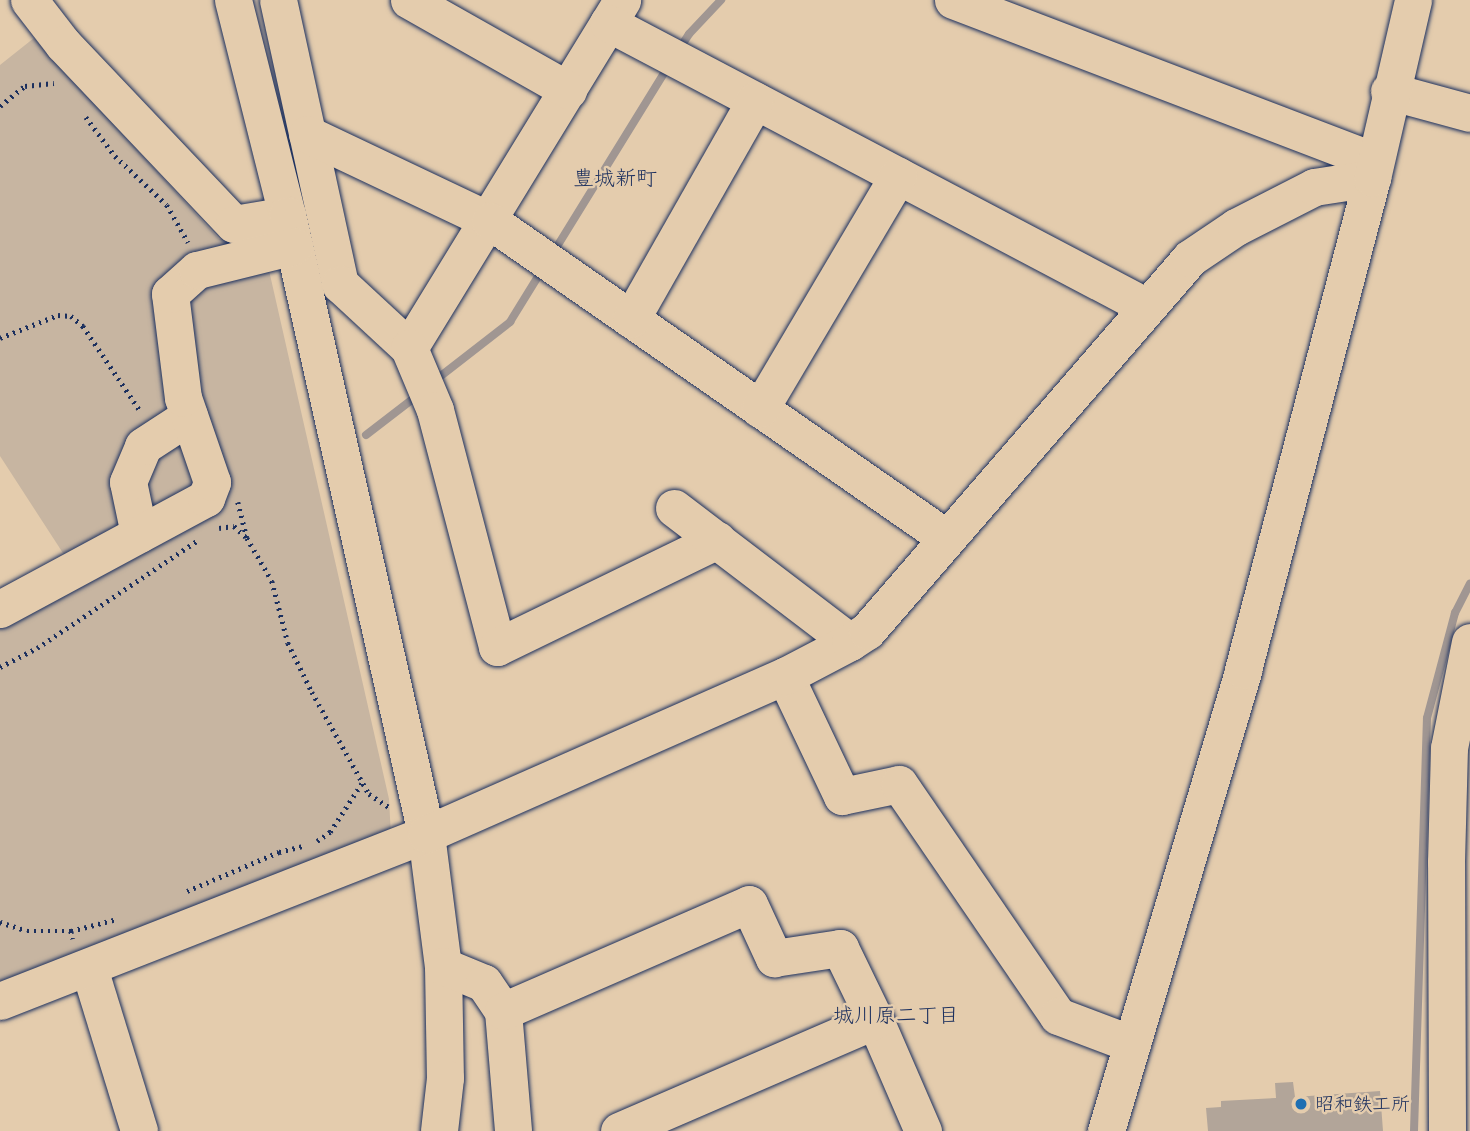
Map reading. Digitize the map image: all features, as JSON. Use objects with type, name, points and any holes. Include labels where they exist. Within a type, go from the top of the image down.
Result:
[{"type":"street","points":[[29,0],[63,44],[234,224],[290,231]]},
{"type":"street","points":[[233,0],[290,231],[426,834],[443,966],[445,1078],[439,1131]]},
{"type":"street","points":[[278,0],[340,284],[409,348],[435,410],[497,647],[717,540]]},
{"type":"street","points":[[409,0],[568,90]]},
{"type":"street","points":[[953,0],[1373,169]]},
{"type":"street","points":[[1106,1131],[1242,670],[1373,169],[1413,0]]},
{"type":"street","points":[[409,348],[490,221],[615,12],[755,101],[1147,307]]},
{"type":"street","points":[[1390,91],[1470,113]]},
{"type":"street","points":[[631,319],[755,101]]},
{"type":"street","points":[[307,134],[490,221],[945,537]]},
{"type":"street","points":[[0,1001],[426,834],[785,676],[850,642],[867,631],[945,537],[1189,258],[1236,227],[1314,187],[1373,169]]},
{"type":"street","points":[[760,409],[898,176]]},
{"type":"street","points":[[0,609],[206,498],[212,482],[183,398],[170,293],[197,270],[290,231]]},
{"type":"street","points":[[139,534],[128,482],[144,446],[189,416]]},
{"type":"street","points":[[674,508],[850,642]]},
{"type":"street","points":[[1447,1131],[1459,1073],[1458,856],[1449,748],[1470,642]]},
{"type":"street","points":[[785,676],[842,796],[899,784],[1058,1016],[1132,1044]]},
{"type":"street","points":[[503,1011],[749,904],[774,958],[840,948],[876,1020],[923,1131]]},
{"type":"street","points":[[443,966],[484,983],[503,1011],[513,1131]]},
{"type":"street","points":[[86,969],[139,1131]]},
{"type":"street","points":[[619,1131],[876,1020]]},
{"type":"path","points":[[0,106],[25,86],[53,81],[61,88]]},
{"type":"path","points":[[81,111],[115,156],[167,205],[185,233],[197,270]]},
{"type":"path","points":[[0,338],[58,315],[71,316],[83,326],[158,437]]},
{"type":"path","points":[[218,528],[234,526],[247,538],[271,581],[288,643],[362,783],[369,794],[391,808]]},
{"type":"path","points":[[0,667],[66,630],[206,535]]},
{"type":"path","points":[[181,894],[279,852],[313,844],[330,832],[362,783]]},
{"type":"path","points":[[0,922],[27,930],[71,931],[121,918]]},
{"type":"path","points":[[71,931],[86,969]]},
{"type":"shaded area","points":[[34,38],[219,239],[261,235],[389,799],[391,836],[0,984],[0,629],[83,584],[0,456],[0,65]]},
{"type":"building","name":"昭和鉄工所","points":[[1293,1082],[1295,1097],[1380,1091],[1383,1131],[1208,1131],[1206,1108],[1221,1107],[1221,1101],[1276,1098],[1275,1083]]},
{"type":"waterway","points":[[678,51],[689,34],[721,0]]},
{"type":"waterway","points":[[553,253],[669,65]]},
{"type":"waterway","points":[[433,382],[510,322],[542,270]]},
{"type":"waterway","points":[[366,435],[418,395]]},
{"type":"waterway","points":[[1414,1131],[1427,718],[1455,613],[1470,584]]},
{"type":"place","name":"昭和鉄工所","points":[[1301,1104]]},
{"type":"district","name":"豊城新町","points":[[615,178]]},
{"type":"district","name":"城川原二丁目","points":[[896,1015]]}]
